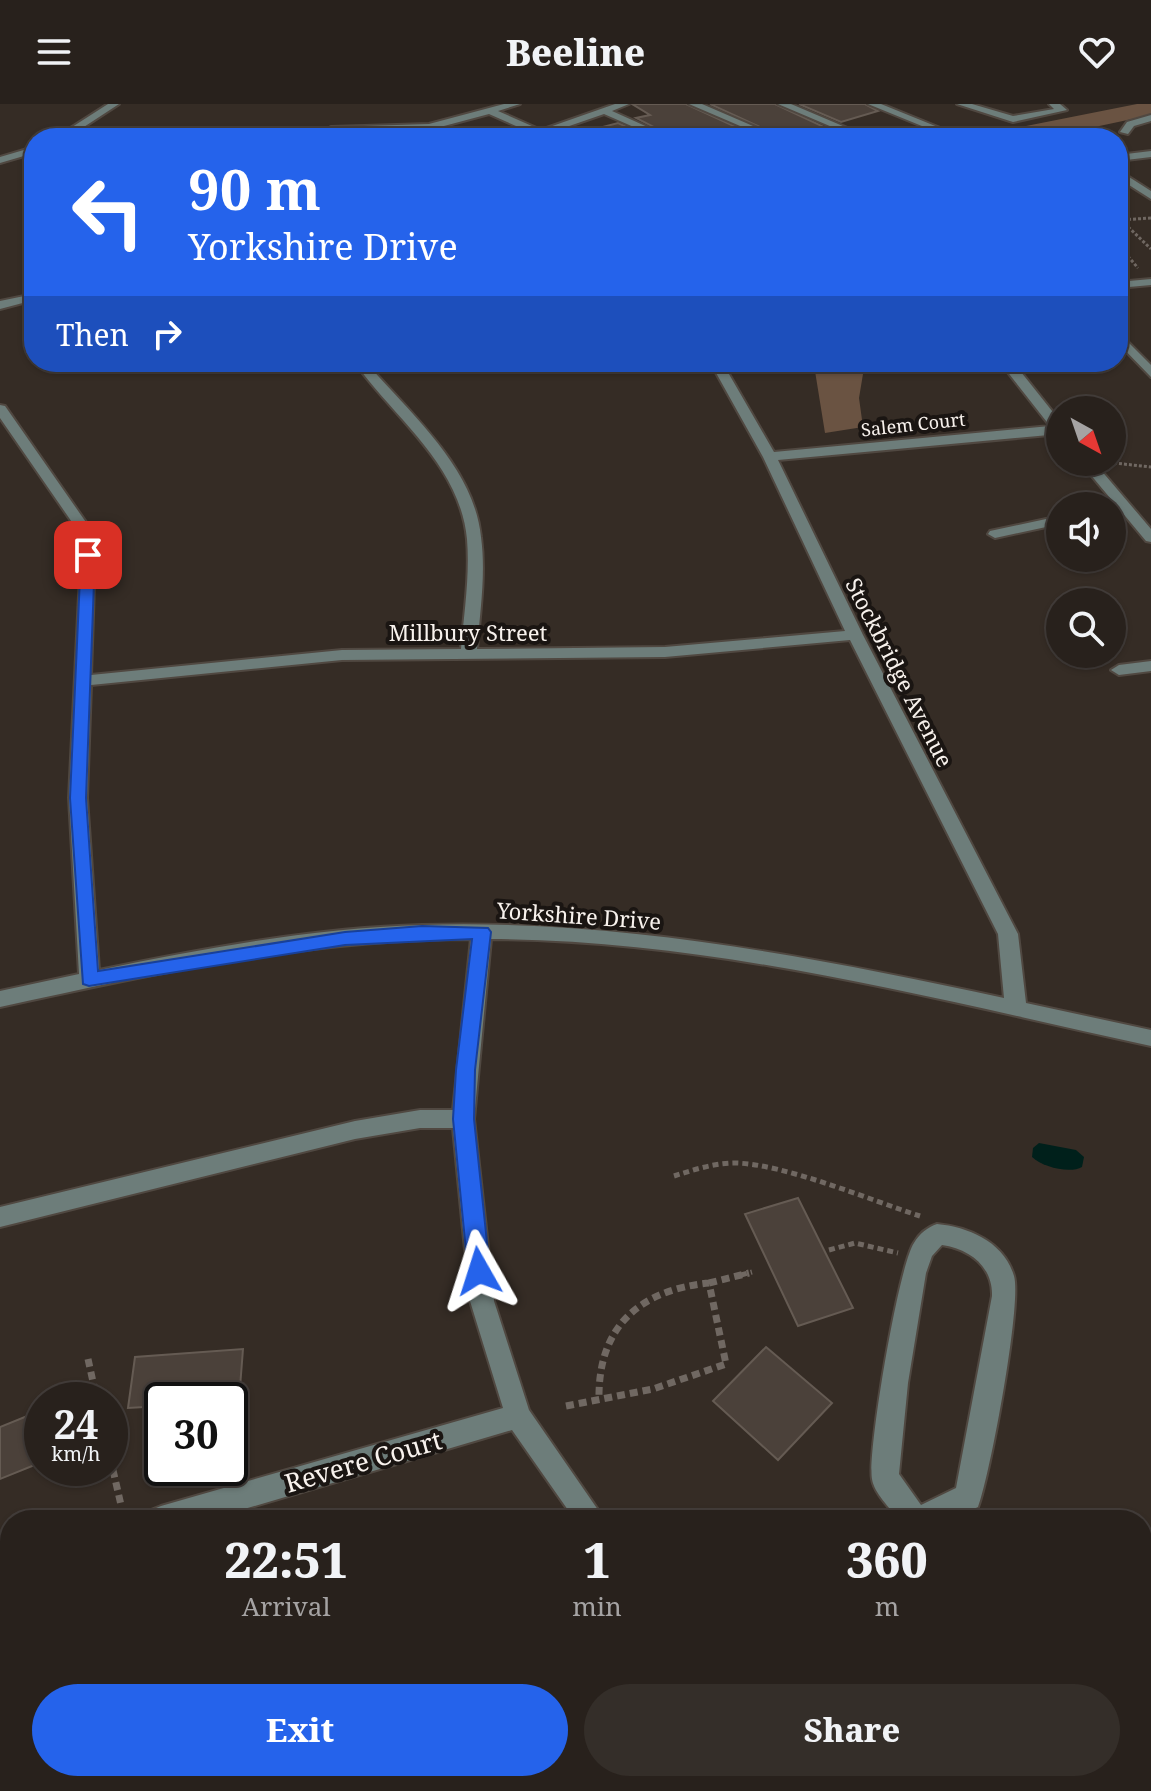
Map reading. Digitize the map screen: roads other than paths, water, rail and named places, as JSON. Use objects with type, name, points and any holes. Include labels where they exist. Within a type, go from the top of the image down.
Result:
[{"type":"street","points":[[76,128],[114,104]]},
{"type":"street","points":[[396,128],[429,127],[515,104]]},
{"type":"street","points":[[552,128],[624,104]]},
{"type":"street","points":[[694,104],[752,128]]},
{"type":"street","points":[[783,104],[842,128]]},
{"type":"street","points":[[873,104],[935,128]]},
{"type":"street","points":[[962,104],[1013,119],[1052,109]]},
{"type":"street","points":[[604,111],[644,128]]},
{"type":"street","points":[[492,112],[530,128]]},
{"type":"street","points":[[1128,128],[1130,124],[1151,118]]},
{"type":"street","points":[[0,160],[24,153]]},
{"type":"street","points":[[1128,157],[1151,154]]},
{"type":"street","points":[[1128,180],[1151,196]]},
{"type":"street","points":[[1128,284],[1148,282]]},
{"type":"street","points":[[0,305],[24,299]]},
{"type":"street","points":[[1128,347],[1151,373]]},
{"type":"street","points":[[368,372],[441,458],[472,523],[475,558],[469,653]]},
{"type":"street","name":"Stockbridge Avenue","points":[[722,372],[770,457],[855,635],[1008,934],[1016,1010]]},
{"type":"street","points":[[1013,372],[1046,413]]},
{"type":"street","points":[[0,409],[83,528],[88,555],[78,798],[89,979]]},
{"type":"street","name":"Salem Court","points":[[770,457],[1046,431]]},
{"type":"street","points":[[1126,516],[1151,538]]},
{"type":"street","points":[[995,534],[1046,523]]},
{"type":"street","name":"Millbury Street","points":[[82,681],[342,655],[665,652],[855,635]]},
{"type":"street","points":[[1119,670],[1151,666]]},
{"type":"street","name":"Yorkshire Drive","points":[[0,999],[89,979],[345,938],[422,932],[482,932],[662,944],[829,972],[1151,1038]]},
{"type":"street","points":[[482,932],[463,1119],[482,1301],[518,1416],[584,1510]]},
{"type":"street","points":[[0,1217],[355,1130],[420,1119],[463,1119]]},
{"type":"street","points":[[909,1510],[885,1478],[895,1383],[918,1259],[937,1234],[954,1235],[976,1245],[993,1260],[1004,1284],[996,1355],[968,1497],[939,1510]]},
{"type":"street","name":"Revere Court","points":[[195,1510],[518,1416]]},
{"type":"water","points":[[1039,1143],[1076,1150],[1084,1157],[1082,1167],[1064,1170],[1037,1161],[1032,1157],[1033,1148]]}]
